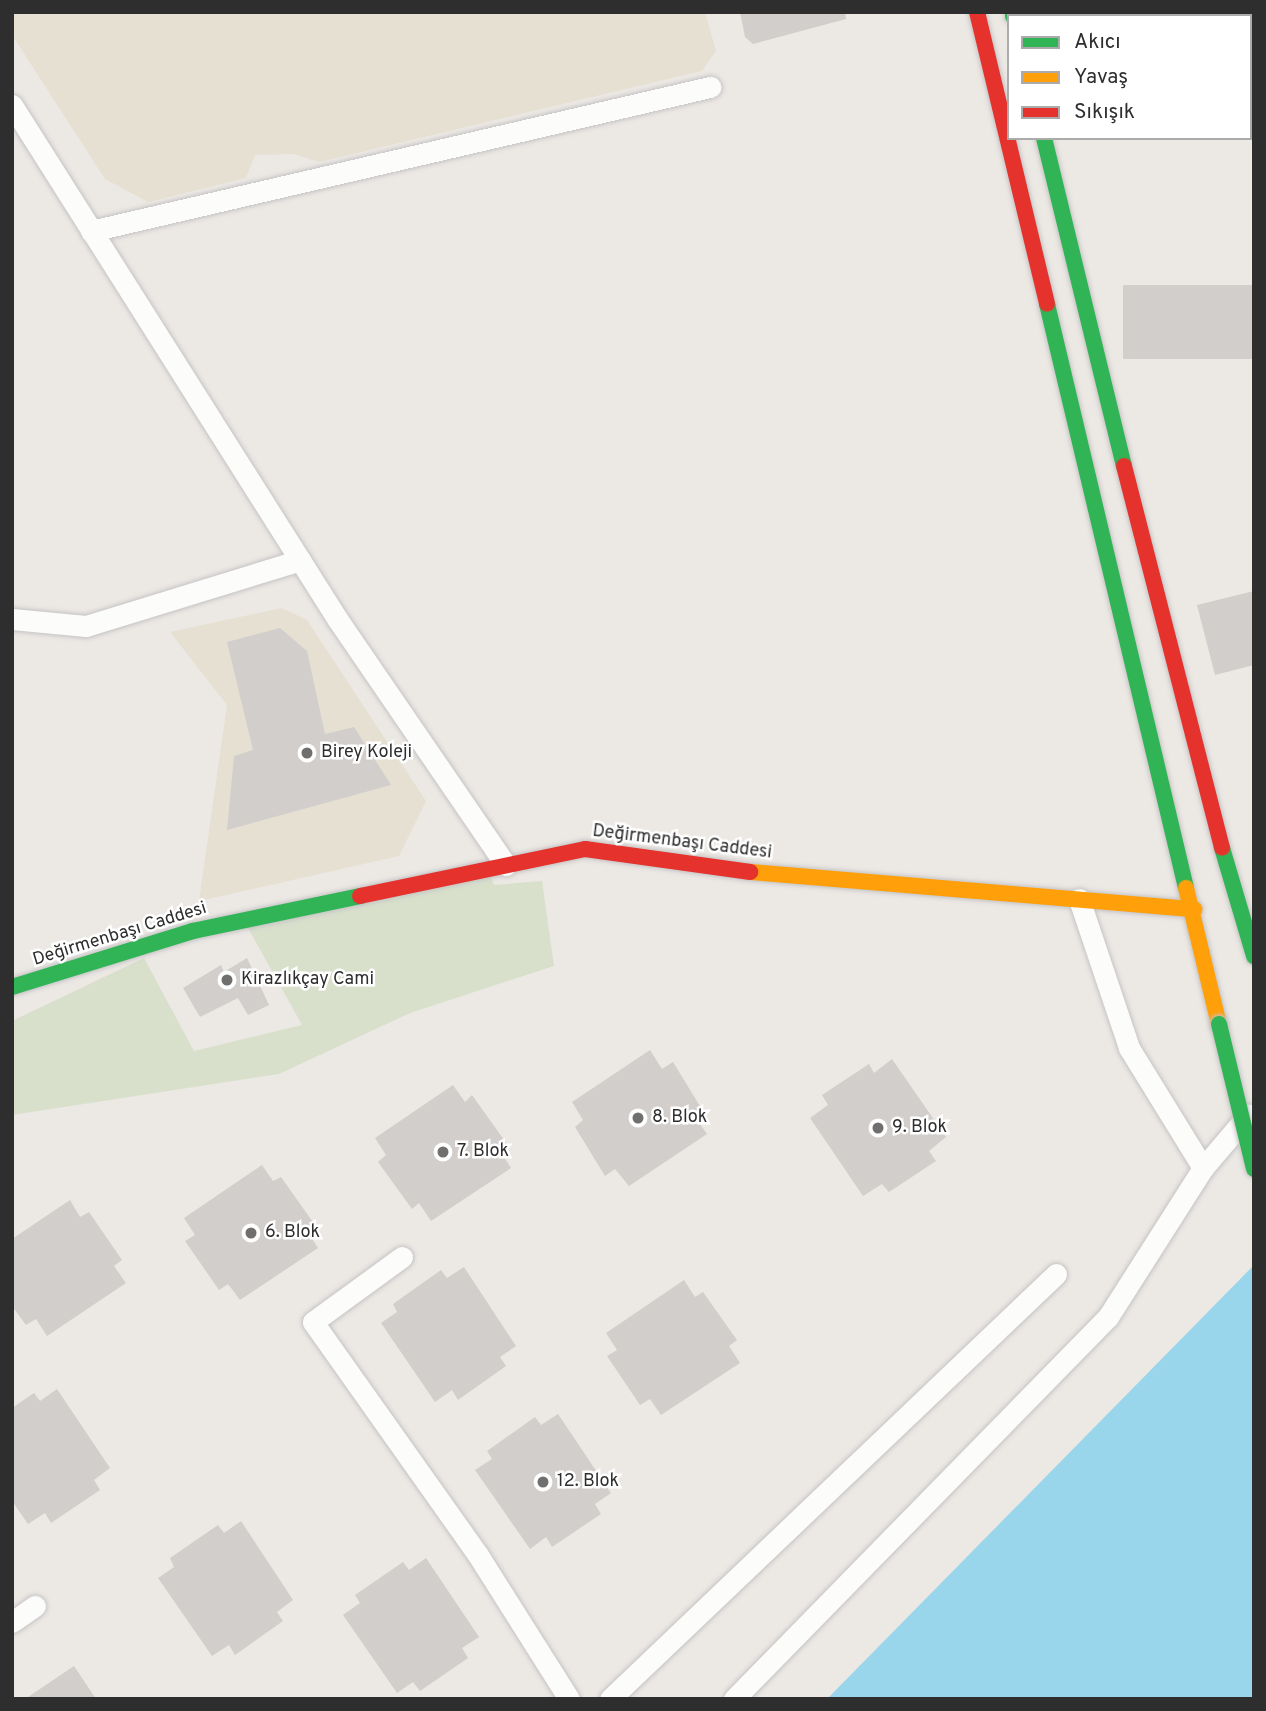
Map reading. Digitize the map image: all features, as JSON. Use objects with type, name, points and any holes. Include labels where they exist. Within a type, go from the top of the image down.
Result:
[{"type":"main road","points":[[976,12],[1007,140]]},
{"type":"main road","points":[[1007,140],[1194,909],[1254,1169]]},
{"type":"main road","points":[[1044,140],[1098,377],[1235,906],[1254,956]]},
{"type":"main road","name":"Değirmenbaşı Caddesi","points":[[12,987],[193,931],[585,849],[744,871],[1194,909]]},
{"type":"main road","points":[[1235,906],[1254,903]]},
{"type":"street","points":[[91,231],[709,88]]},
{"type":"street","points":[[12,105],[300,561],[506,865]]},
{"type":"street","points":[[12,619],[86,626],[300,561]]},
{"type":"street","points":[[1079,899],[1129,1048],[1203,1168]]},
{"type":"street","points":[[734,1699],[1108,1317],[1203,1168],[1254,1109]]},
{"type":"street","points":[[402,1257],[313,1322],[478,1555],[569,1699]]},
{"type":"street","points":[[610,1699],[1056,1274]]},
{"type":"street","points":[[12,1622],[35,1606]]},
{"type":"shaded area","points":[[12,12],[705,12],[716,51],[702,71],[319,162],[294,154],[255,155],[246,178],[148,202],[105,179],[12,35]]},
{"type":"shaded area","name":"Birey Koleji","points":[[282,608],[307,620],[426,801],[399,856],[199,901],[227,705],[170,632]]},
{"type":"green space","points":[[489,873],[494,885],[542,881],[554,966],[410,1013],[279,1074],[12,1115],[12,1021],[144,958],[194,1051],[302,1025],[248,928]]},
{"type":"water","points":[[1254,1265],[1254,1699],[827,1699]]},
{"type":"building","points":[[740,12],[845,12],[846,19],[753,44],[745,37]]},
{"type":"building","points":[[1123,285],[1254,285],[1254,359],[1123,359]]},
{"type":"building","points":[[1254,591],[1254,665],[1215,675],[1197,605]]},
{"type":"building","points":[[280,628],[307,651],[325,734],[354,727],[391,785],[227,830],[234,756],[253,750],[227,642]]},
{"type":"building","name":"Kirazlıkçay Cami","points":[[247,958],[269,1005],[248,1015],[238,998],[200,1017],[183,988],[221,965],[224,972]]},
{"type":"building","name":"8. Blok","points":[[650,1050],[662,1069],[673,1062],[703,1111],[694,1116],[707,1134],[629,1186],[615,1169],[605,1176],[575,1127],[583,1120],[572,1102]]},
{"type":"building","name":"9. Blok","points":[[892,1059],[946,1137],[929,1151],[936,1161],[889,1192],[882,1184],[863,1196],[810,1118],[828,1105],[822,1095],[869,1064],[874,1073]]},
{"type":"building","name":"7. Blok","points":[[453,1085],[465,1102],[472,1095],[507,1144],[499,1149],[511,1168],[431,1221],[419,1203],[412,1209],[378,1162],[386,1155],[375,1138]]},
{"type":"building","name":"6. Blok","points":[[262,1165],[273,1181],[281,1177],[315,1225],[307,1231],[318,1248],[240,1300],[228,1284],[219,1290],[185,1241],[195,1235],[184,1218]]},
{"type":"building","points":[[70,1200],[80,1217],[89,1212],[122,1260],[114,1266],[126,1283],[47,1336],[36,1319],[26,1325],[12,1306],[12,1239]]},
{"type":"building","points":[[464,1267],[516,1346],[500,1357],[506,1366],[458,1400],[452,1390],[435,1402],[381,1323],[397,1312],[393,1304],[441,1270],[447,1278]]},
{"type":"building","points":[[684,1280],[695,1297],[703,1292],[737,1340],[729,1346],[740,1363],[661,1415],[650,1399],[640,1405],[607,1356],[617,1350],[606,1333]]},
{"type":"building","points":[[57,1389],[110,1468],[94,1480],[100,1490],[51,1523],[45,1513],[28,1524],[12,1501],[12,1408],[34,1393],[40,1401]]},
{"type":"building","name":"12. Blok","points":[[558,1414],[611,1493],[595,1504],[601,1514],[552,1547],[546,1537],[530,1549],[475,1470],[492,1459],[487,1451],[535,1417],[541,1425]]},
{"type":"building","points":[[241,1521],[293,1600],[277,1612],[283,1621],[235,1655],[229,1645],[212,1656],[158,1578],[174,1567],[170,1558],[218,1525],[224,1533]]},
{"type":"building","points":[[426,1558],[479,1637],[462,1648],[468,1658],[420,1691],[413,1682],[397,1693],[343,1615],[360,1603],[355,1595],[403,1562],[409,1570]]},
{"type":"building","points":[[74,1666],[96,1699],[25,1699]]},
{"type":"traffic: fast","points":[[1044,140],[1124,466]]},
{"type":"traffic: fast","points":[[1047,304],[1186,888]]},
{"type":"traffic: fast","points":[[1222,848],[1254,956]]},
{"type":"traffic: fast","points":[[12,987],[193,931],[360,896]]},
{"type":"traffic: fast","points":[[1219,1024],[1254,1169]]},
{"type":"traffic: slow","points":[[750,872],[1194,909]]},
{"type":"traffic: slow","points":[[1186,888],[1219,1024]]},
{"type":"traffic: jam","points":[[977,12],[1007,137]]},
{"type":"traffic: jam","points":[[1008,140],[1047,304]]},
{"type":"traffic: jam","points":[[1124,466],[1222,848]]},
{"type":"traffic: jam","points":[[360,896],[585,849],[750,872]]},
{"type":"place","name":"Birey Koleji","points":[[307,753]]},
{"type":"place","name":"Kirazlıkçay Cami","points":[[227,980]]},
{"type":"place","name":"8. Blok","points":[[638,1118]]},
{"type":"place","name":"9. Blok","points":[[878,1128]]},
{"type":"place","name":"7. Blok","points":[[443,1152]]},
{"type":"place","name":"6. Blok","points":[[251,1233]]},
{"type":"place","name":"12. Blok","points":[[543,1482]]}]
